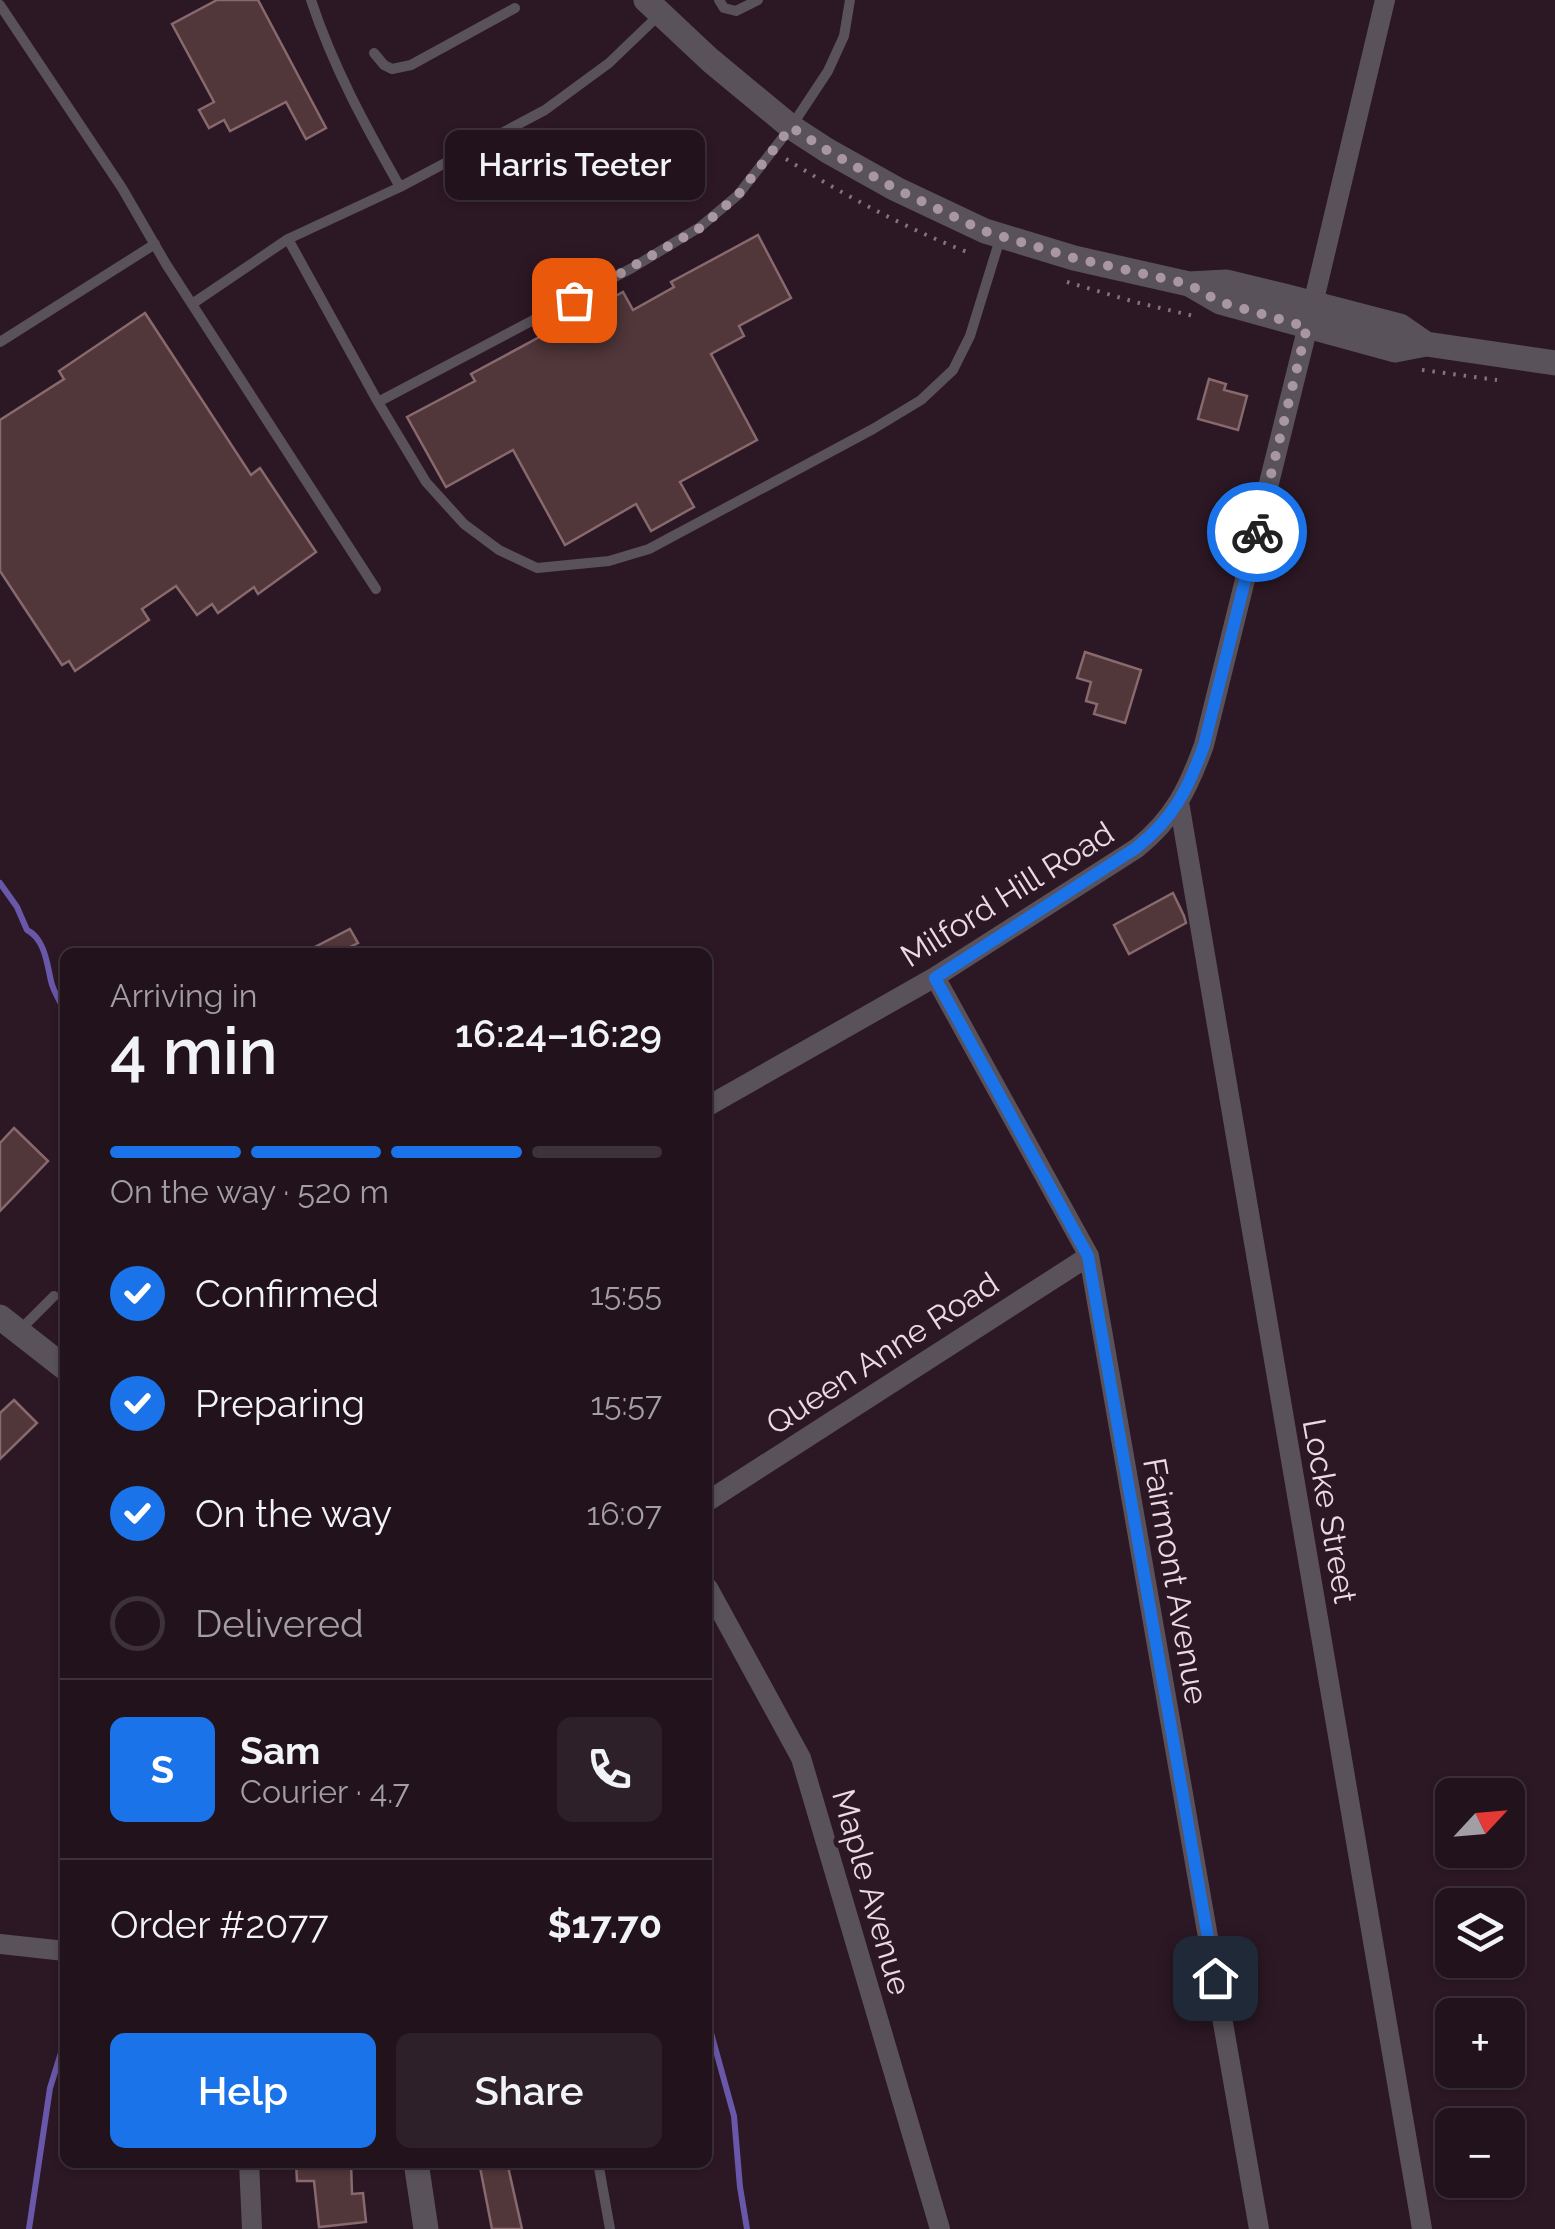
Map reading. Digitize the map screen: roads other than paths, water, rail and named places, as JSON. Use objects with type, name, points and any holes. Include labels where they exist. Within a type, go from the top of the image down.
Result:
[{"type":"street","name":"Milford Hill Road","points":[[712,1104],[935,978],[1136,848],[1160,830],[1178,802],[1204,745],[1384,0]]},
{"type":"street","points":[[653,7],[791,127],[896,189],[984,231],[1074,258],[1188,284],[1226,282],[1310,316],[1400,326],[1426,344],[1555,363]]},
{"type":"street","name":"Locke Street","points":[[1178,802],[1422,2229]]},
{"type":"street","name":"Fairmont Avenue","points":[[935,978],[1088,1256],[1259,2229]]},
{"type":"street","name":"Queen Anne Road","points":[[712,1497],[1088,1256]]},
{"type":"street","points":[[9,1324],[60,1364]]},
{"type":"street","name":"Maple Avenue","points":[[712,1595],[802,1758],[940,2229]]},
{"type":"street","points":[[0,1944],[60,1950]]},
{"type":"street","points":[[249,2168],[252,2229]]},
{"type":"street","points":[[417,2168],[426,2229]]},
{"type":"lane","points":[[311,0],[326,45],[400,187]]},
{"type":"lane","points":[[719,0],[724,8],[736,11],[758,0]]},
{"type":"lane","points":[[378,402],[700,228],[738,195],[822,81],[847,26],[850,0]]},
{"type":"lane","points":[[0,5],[122,188],[376,589]]},
{"type":"lane","points":[[192,304],[288,239],[400,187],[545,110],[609,63],[653,7]]},
{"type":"lane","points":[[374,53],[392,69],[411,65],[515,8]]},
{"type":"lane","points":[[288,239],[426,482],[464,524],[498,550],[537,568],[609,561],[649,548],[921,400],[953,370],[970,336],[1002,236]]},
{"type":"lane","points":[[0,342],[155,244]]},
{"type":"lane","points":[[9,1324],[54,1296]]},
{"type":"lane","points":[[599,2168],[610,2229]]},
{"type":"waterway","points":[[0,883],[27,930],[41,946],[60,1002]]},
{"type":"waterway","points":[[712,2036],[734,2116],[747,2229]]},
{"type":"waterway","points":[[29,2229],[50,2088],[60,2056]]},
{"type":"place","name":"Harris Teeter","points":[[574,300]]}]
